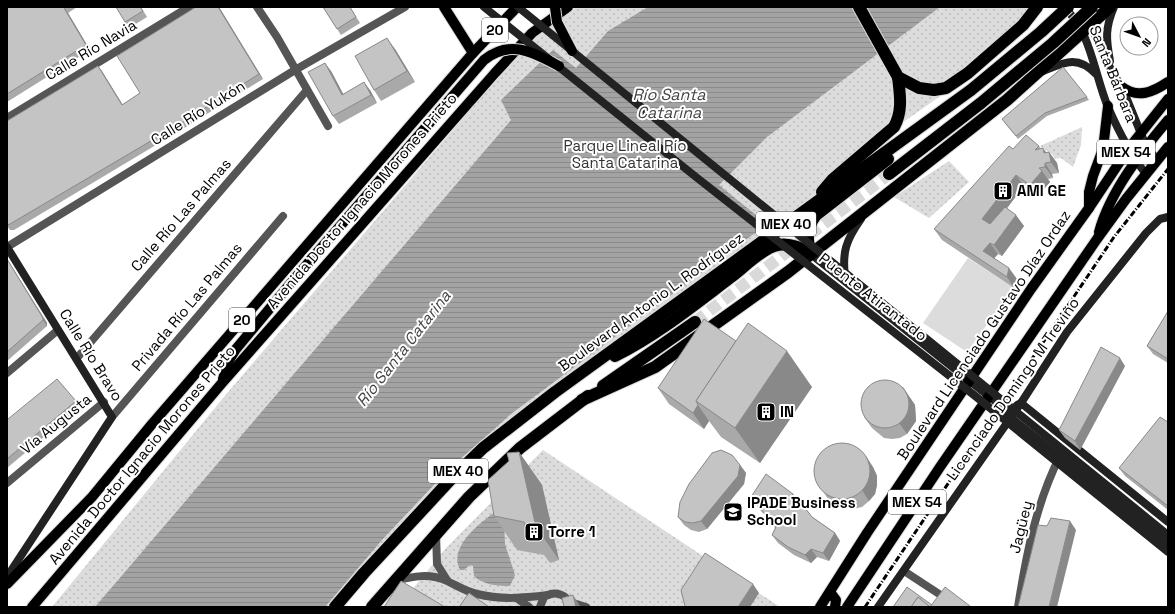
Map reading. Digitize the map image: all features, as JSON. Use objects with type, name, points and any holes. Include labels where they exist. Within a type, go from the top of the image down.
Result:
[{"type":"highway","points":[[815,203],[832,179],[894,127],[901,107],[898,76],[859,7]]},
{"type":"highway","points":[[898,76],[918,88],[934,90],[946,88],[968,73],[1023,25],[1037,7]]},
{"type":"highway","name":"Boulevard Antonio L. Rodríguez","points":[[335,607],[364,573],[452,478],[483,448],[602,358],[971,90],[1041,32],[1068,7]]},
{"type":"highway","points":[[889,174],[981,103],[1053,43],[1092,7]]},
{"type":"highway","points":[[582,400],[655,367],[788,272],[1039,73],[1110,7]]},
{"type":"highway","points":[[811,254],[808,243],[808,231],[811,221],[816,214],[885,162],[933,117]]},
{"type":"highway","points":[[602,358],[614,356],[642,341],[673,321],[771,247],[777,245],[797,246],[811,254]]},
{"type":"highway","points":[[777,245],[784,247],[792,255],[792,265],[788,272]]},
{"type":"highway","name":"MEX 40","points":[[372,607],[469,496],[506,460],[582,400],[695,322]]},
{"type":"main road","points":[[444,7],[473,53]]},
{"type":"main road","name":"Puente Atirantado","points":[[484,7],[696,177],[980,400],[1168,552]]},
{"type":"main road","name":"Avenida Doctor Ignacio Morones Prieto","points":[[7,584],[92,497],[152,424],[473,53],[518,7]]},
{"type":"main road","name":"Puente Atirantado","points":[[518,7],[1168,535]]},
{"type":"main road","points":[[555,7],[557,22],[572,51]]},
{"type":"main road","name":"Avenida Doctor Ignacio Morones Prieto","points":[[32,607],[222,383],[532,33],[568,7]]},
{"type":"main road","name":"Santa Bárbara","points":[[1063,7],[1071,13],[1086,30],[1122,87],[1146,146],[1157,160]]},
{"type":"main road","name":"Santa Bárbara","points":[[1086,7],[1086,30],[1098,77],[1108,106],[1136,161],[1146,174]]},
{"type":"main road","points":[[1112,72],[1106,39],[1108,21],[1114,7]]},
{"type":"main road","points":[[222,383],[228,362],[236,349],[296,277],[484,60],[499,51],[515,48],[544,58],[559,66]]},
{"type":"main road","points":[[1039,73],[1061,64],[1075,61],[1085,64],[1098,77]]},
{"type":"main road","points":[[1122,87],[1131,92],[1145,93],[1168,82]]},
{"type":"main road","name":"Boulevard Licenciado Gustavo Díaz Ordaz","points":[[820,607],[867,533],[1031,289],[1089,208],[1129,148],[1168,99]]},
{"type":"main road","points":[[1089,208],[1089,192],[1103,149],[1108,106]]},
{"type":"main road","points":[[1097,240],[1106,214],[1136,161],[1146,146],[1168,120]]},
{"type":"main road","name":"MEX 54","points":[[847,607],[988,396],[1097,240],[1168,147]]},
{"type":"main road","points":[[845,282],[844,250],[848,238],[866,211]]},
{"type":"main road","name":"Licenciado Domingo M Treviño","points":[[878,607],[1021,403],[1067,332],[1121,263],[1160,219],[1168,217]]},
{"type":"main road","name":"Calle Río Bravo","points":[[7,247],[77,358],[112,417],[7,577]]},
{"type":"main road","points":[[811,254],[1005,409],[1010,417],[1168,544]]},
{"type":"main road","points":[[1005,409],[1021,403],[1168,522]]},
{"type":"main road","points":[[830,592],[836,600],[835,607]]},
{"type":"main road","name":"Boulevard Licenciado Gustavo Díaz Ordaz","points":[[814,607],[830,592]]},
{"type":"street","name":"Calle Río Navia","points":[[7,118],[189,7]]},
{"type":"street","points":[[257,7],[328,126]]},
{"type":"street","name":"Calle Río Yukón","points":[[7,247],[295,70],[405,7]]},
{"type":"street","name":"Calle Río Las Palmas","points":[[77,358],[307,90]]},
{"type":"street","name":"Privada Río Las Palmas","points":[[112,417],[283,216]]},
{"type":"street","points":[[7,373],[58,330]]},
{"type":"street","name":"Vía Augusta","points":[[7,483],[104,402]]},
{"type":"street","name":"Jagüey","points":[[1018,607],[1039,510],[1051,475],[1060,456]]},
{"type":"street","points":[[436,533],[437,564],[447,580]]},
{"type":"street","points":[[904,571],[959,607]]},
{"type":"street","points":[[394,582],[413,576],[426,575],[447,580],[460,589],[478,595],[518,599],[559,594],[576,605]]},
{"type":"street","points":[[540,607],[541,602],[548,595]]},
{"type":"street","points":[[518,599],[529,607]]},
{"type":"green space","name":"Río Santa Catarina","points":[[576,7],[1045,7],[949,90],[902,123],[833,181],[491,439],[337,607],[52,607],[223,398],[511,62],[541,32]]},
{"type":"green space","points":[[1082,127],[1081,145],[1073,167],[1061,158],[1055,159],[1053,155],[1040,146]]},
{"type":"green space","points":[[949,161],[969,182],[929,218],[894,197]]},
{"type":"green space","points":[[968,258],[1014,288],[967,352],[923,323]]},
{"type":"green space","points":[[543,450],[780,607],[398,607],[446,548]]},
{"type":"water","name":"Río Santa Catarina","points":[[648,7],[940,7],[767,137],[719,185],[767,224],[511,414],[449,469],[382,540],[325,607],[95,607],[511,120],[501,100],[553,50],[576,68],[608,31]]},
{"type":"water","points":[[496,511],[504,519],[505,544],[515,575],[510,586],[496,585],[481,581],[474,576],[473,566],[470,565],[464,570],[460,570],[457,561],[458,553],[467,537],[474,529]]},
{"type":"building","points":[[7,7],[64,7],[86,45],[7,94]]},
{"type":"building","points":[[116,7],[140,7],[143,11],[125,22]]},
{"type":"building","points":[[196,7],[218,7],[259,74],[183,122],[7,225],[7,121],[98,66],[122,105],[140,93],[117,56]]},
{"type":"building","points":[[323,7],[350,7],[356,17],[337,29]]},
{"type":"building","points":[[387,38],[407,71],[374,90],[355,56]]},
{"type":"building","points":[[325,63],[342,95],[364,82],[371,95],[333,116],[308,72]]},
{"type":"building","points":[[1063,67],[1087,97],[1045,113],[1016,136],[1002,119]]},
{"type":"building","points":[[1026,135],[1039,146],[1035,150],[1043,148],[1044,153],[1049,152],[1051,162],[1045,163],[1045,167],[1039,168],[1042,171],[1030,185],[1016,175],[982,219],[990,224],[1005,207],[1016,215],[994,245],[990,243],[983,251],[1009,268],[1007,277],[934,229],[1009,146],[1013,149]]},
{"type":"building","points":[[7,259],[43,320],[7,352]]},
{"type":"building","points":[[1168,311],[1168,359],[1147,346]]},
{"type":"building","points":[[704,319],[736,341],[696,401],[698,405],[693,413],[658,388]]},
{"type":"building","points":[[748,323],[787,351],[735,428],[696,401]]},
{"type":"building","points":[[1101,347],[1120,358],[1075,441],[1059,430]]},
{"type":"building","points":[[57,379],[76,401],[7,459],[7,418],[8,419]]},
{"type":"building","points":[[885,380],[894,382],[902,387],[907,395],[909,404],[907,413],[902,421],[894,426],[885,428],[876,426],[868,421],[863,413],[861,404],[863,395],[868,387],[876,382]]},
{"type":"building","points":[[1160,417],[1168,422],[1168,506],[1119,468]]},
{"type":"building","points":[[842,443],[857,448],[865,456],[870,471],[865,486],[857,494],[842,499],[827,494],[819,486],[814,471],[819,456],[827,448]]},
{"type":"building","points":[[721,450],[732,455],[740,465],[738,476],[701,521],[693,523],[685,522],[678,517],[680,502],[689,484],[712,453]]},
{"type":"building","points":[[519,452],[536,527],[527,530],[524,522],[494,516],[488,480],[509,461],[507,453]]},
{"type":"building","points":[[766,474],[793,494],[790,499],[798,510],[802,504],[812,517],[835,533],[823,553],[811,549],[805,555],[788,547],[772,535],[776,527],[751,497]]},
{"type":"building","points":[[1051,518],[1070,521],[1049,607],[1018,607],[1038,525],[1047,526]]},
{"type":"building","points":[[705,553],[753,584],[738,607],[684,607],[681,590]]},
{"type":"building","points":[[401,581],[445,607],[384,607]]},
{"type":"building","points":[[907,587],[932,605],[930,607],[918,597],[911,607],[893,607]]},
{"type":"building","points":[[945,587],[970,606],[969,607],[930,607]]},
{"type":"building","points":[[469,593],[489,607],[459,607]]},
{"type":"building","points":[[573,595],[576,607],[564,607],[562,598]]},
{"type":"building","points":[[918,597],[930,607],[911,607]]},
{"type":"tunnel","points":[[695,322],[889,174]]},
{"type":"railway","points":[[865,607],[1114,237],[1168,169]]},
{"type":"place","name":"AMI GE","points":[[1003,191]]},
{"type":"place","name":"IN","points":[[766,412]]},
{"type":"place","name":"IPADE Business School","points":[[733,512]]},
{"type":"place","name":"Torre 1","points":[[534,532]]},
{"type":"park label","name":"Parque Lineal Río Santa Catarina","points":[[625,154]]}]
